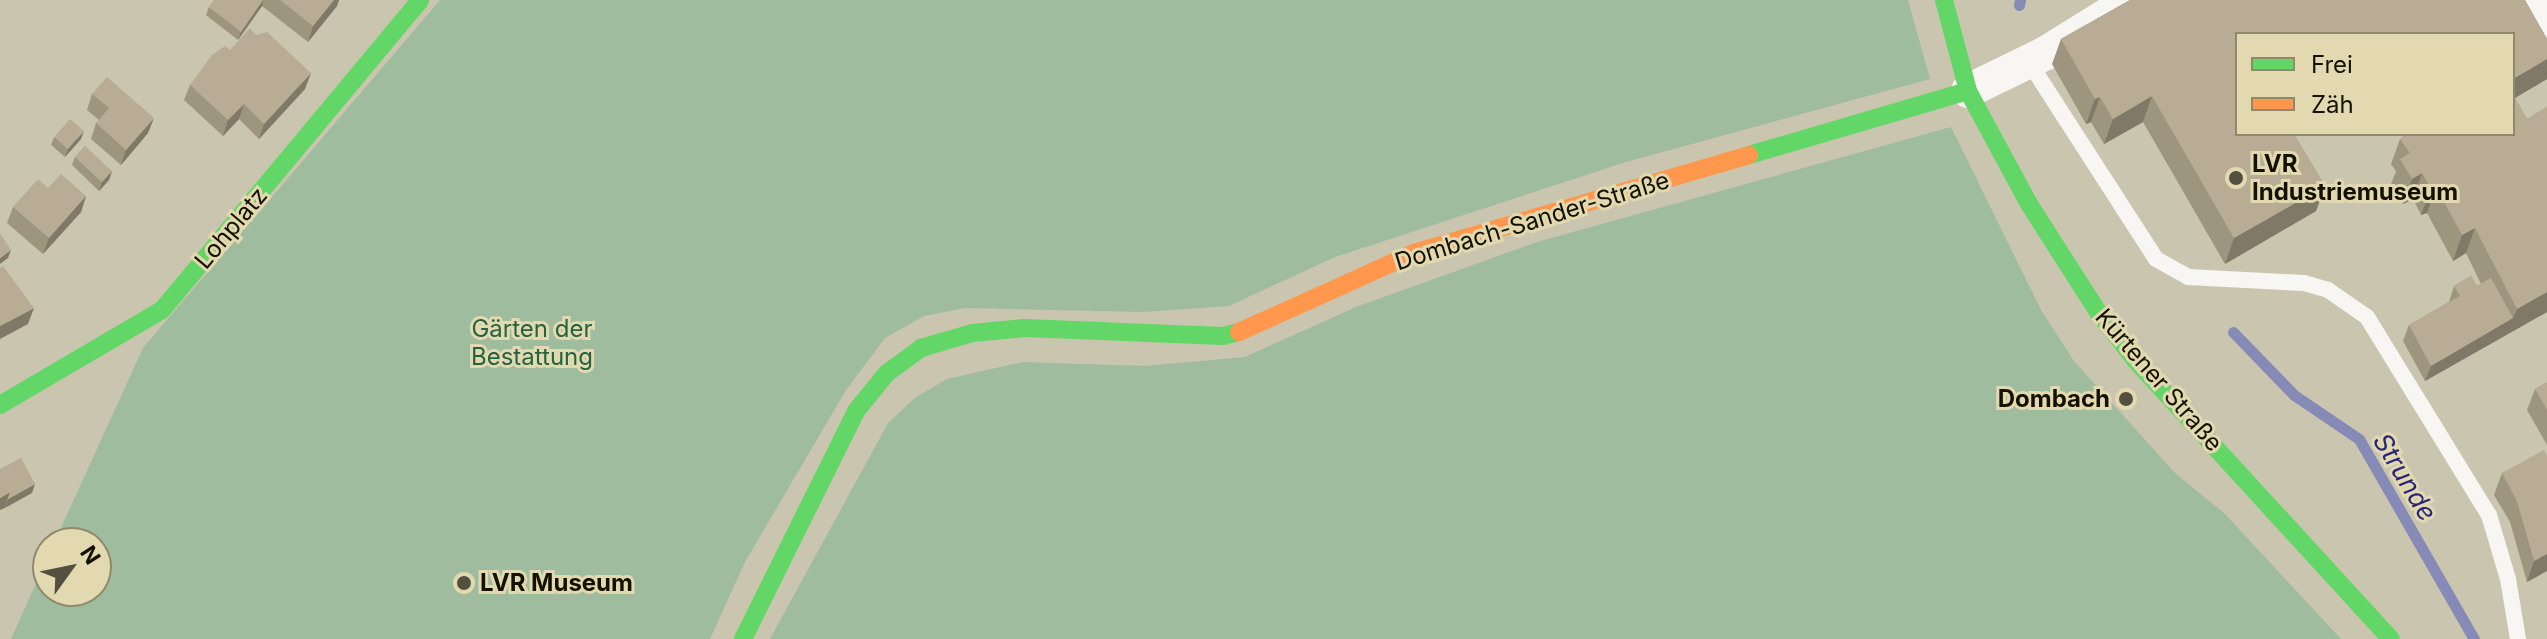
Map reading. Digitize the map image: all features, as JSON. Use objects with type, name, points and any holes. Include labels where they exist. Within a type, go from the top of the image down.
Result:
[{"type":"street","name":"Lohplatz","points":[[0,405],[162,310],[420,0]]},
{"type":"street","name":"Kürtener Straße","points":[[1944,0],[1968,91],[2029,204],[2098,312],[2136,361],[2391,639]]},
{"type":"street","points":[[2533,0],[2547,21]]},
{"type":"street","points":[[1968,91],[2029,62],[2117,4]]},
{"type":"street","name":"Dombach-Sander-Straße","points":[[743,639],[856,411],[887,373],[921,348],[972,333],[1025,328],[1223,336],[1259,327],[1414,253],[1968,91]]},
{"type":"lane","points":[[2029,62],[2156,259],[2188,277],[2304,283],[2328,290],[2367,317],[2489,515],[2508,579],[2518,639]]},
{"type":"green space","name":"Gärten der Bestattung","points":[[440,0],[1908,0],[1930,79],[1626,162],[1335,257],[1229,306],[1143,312],[965,308],[924,316],[885,338],[846,390],[745,562],[710,639],[11,639],[32,592],[32,607],[112,607],[112,527],[61,527],[143,348]]},
{"type":"green space","points":[[1951,127],[2041,310],[2074,361],[2175,473],[2225,514],[2341,639],[770,639],[888,423],[916,397],[947,379],[1023,362],[1144,366],[1245,357],[1356,307],[1537,242]]},
{"type":"building","points":[[214,0],[263,0],[241,32],[209,7]]},
{"type":"building","points":[[280,0],[334,0],[313,26]]},
{"type":"building","points":[[2130,0],[2525,0],[2547,39],[2547,59],[2515,78],[2515,32],[2235,32],[2235,136],[2295,136],[2325,186],[2234,238],[2152,96],[2113,119],[2100,97],[2095,99],[2061,39]]},
{"type":"building","points":[[250,28],[256,35],[267,32],[311,73],[264,124],[244,104],[228,120],[190,85],[212,55],[225,46],[230,50]]},
{"type":"building","points":[[107,77],[154,118],[126,150],[96,123],[109,108],[92,94]]},
{"type":"building","points":[[2515,98],[2527,119],[2547,107],[2547,292],[2517,309],[2475,228],[2462,235],[2436,187],[2431,189],[2422,173],[2412,179],[2400,159],[2410,153],[2400,139],[2405,136],[2515,136]]},
{"type":"building","points":[[70,119],[84,131],[68,149],[54,137]]},
{"type":"building","points":[[85,146],[112,171],[102,182],[75,157]]},
{"type":"building","points":[[61,174],[86,196],[49,238],[13,207],[38,179],[48,188]]},
{"type":"building","points":[[0,233],[11,250],[0,258]]},
{"type":"building","points":[[3,266],[34,308],[0,326],[0,268]]},
{"type":"building","points":[[2471,276],[2477,286],[2491,278],[2513,318],[2431,366],[2409,325],[2460,296],[2454,286]]},
{"type":"building","points":[[2547,382],[2547,410],[2535,389]]},
{"type":"building","points":[[2544,450],[2547,456],[2547,554],[2534,561],[2517,501],[2502,473]]},
{"type":"building","points":[[21,458],[35,484],[8,499],[10,492],[0,469]]},
{"type":"building","points":[[0,474],[10,492],[0,498]]},
{"type":"waterway","name":"Strunde","points":[[2019,5],[2020,0]]},
{"type":"waterway","name":"Strunde","points":[[2233,332],[2294,395],[2359,439],[2474,639]]},
{"type":"traffic: fast","points":[[0,405],[162,310],[420,0]]},
{"type":"traffic: fast","points":[[1944,0],[1968,91],[2029,204],[2098,312],[2136,361],[2391,639]]},
{"type":"traffic: fast","points":[[1749,155],[1968,91]]},
{"type":"traffic: fast","points":[[743,639],[856,411],[887,373],[921,348],[972,333],[1025,328],[1223,336],[1239,332]]},
{"type":"traffic: slow","points":[[1239,332],[1414,253],[1749,155]]},
{"type":"place","name":"LVR Industriemuseum","points":[[2236,178]]},
{"type":"place","name":"Dombach","points":[[2126,399]]},
{"type":"place","name":"LVR Museum","points":[[464,583]]}]
